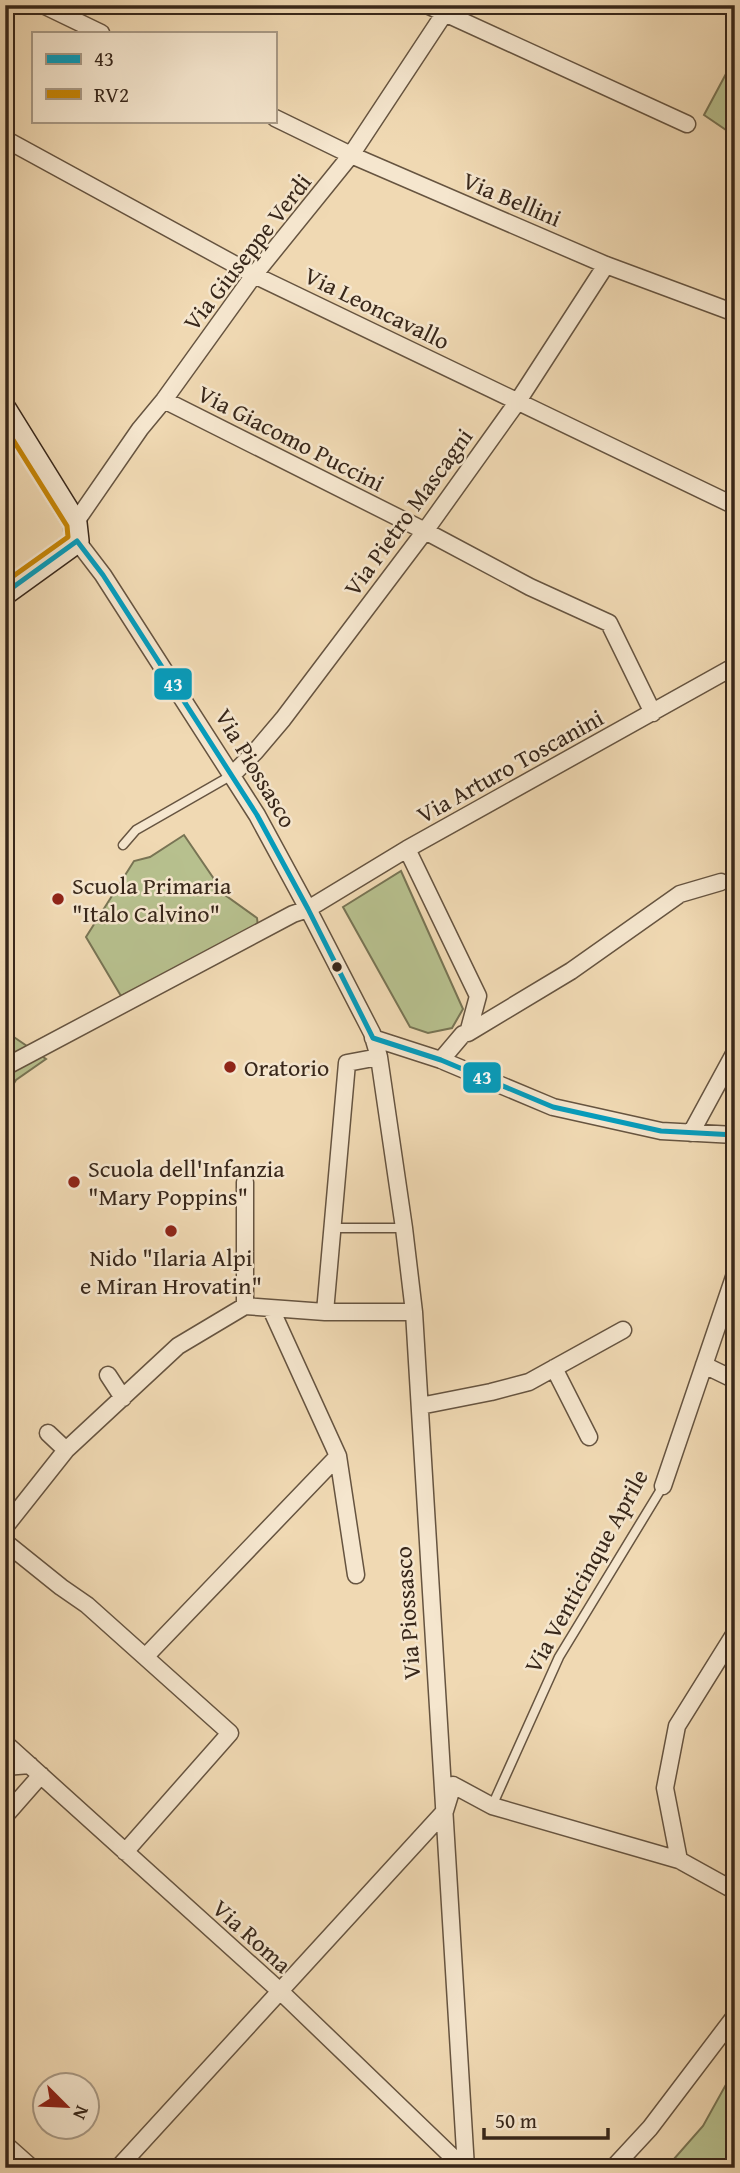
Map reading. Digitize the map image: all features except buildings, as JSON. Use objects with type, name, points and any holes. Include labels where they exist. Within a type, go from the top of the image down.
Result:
[{"type":"street","points":[[43,5],[99,32]]},
{"type":"street","points":[[427,5],[447,9],[687,124]]},
{"type":"street","name":"Via Giuseppe Verdi","points":[[76,532],[140,429],[254,275],[351,155],[447,9]]},
{"type":"street","name":"Via Bellini","points":[[276,118],[351,155],[606,265],[735,313]]},
{"type":"street","name":"Via Leoncavallo","points":[[5,139],[254,275],[735,506]]},
{"type":"street","name":"Via Pietro Mascagni","points":[[232,775],[283,719],[425,531],[517,401],[606,265]]},
{"type":"street","name":"Via Giacomo Puccini","points":[[164,400],[530,587],[609,623],[653,713]]},
{"type":"street","name":"Via Piossasco","points":[[5,410],[103,576],[257,815],[308,909],[373,1038],[379,1057],[414,1312],[465,2168]]},
{"type":"street","points":[[5,593],[76,532]]},
{"type":"street","name":"Via Arturo Toscanini","points":[[5,1067],[293,914],[308,909],[407,849],[735,666]]},
{"type":"street","points":[[407,849],[478,996],[468,1033]]},
{"type":"street","points":[[441,1060],[463,1034],[571,971],[680,894],[721,882]]},
{"type":"street","points":[[373,1038],[441,1060],[553,1107],[662,1131],[735,1135]]},
{"type":"street","points":[[691,1133],[730,1074],[735,1052]]},
{"type":"street","points":[[325,1312],[347,1063],[379,1057]]},
{"type":"street","points":[[245,1182],[245,1306]]},
{"type":"street","name":"Via Venticinque Aprile","points":[[663,1486],[735,1273]]},
{"type":"street","points":[[5,1527],[66,1450],[178,1346],[182,1337],[245,1306],[325,1312],[414,1312]]},
{"type":"street","points":[[271,1309],[338,1456],[356,1575]]},
{"type":"street","points":[[420,1406],[529,1382],[623,1330]]},
{"type":"street","points":[[704,1365],[735,1381]]},
{"type":"street","points":[[554,1368],[589,1437]]},
{"type":"street","points":[[108,1375],[123,1398]]},
{"type":"street","points":[[48,1433],[66,1450]]},
{"type":"street","points":[[146,1656],[338,1456]]},
{"type":"street","points":[[5,1542],[88,1605],[230,1733],[125,1852]]},
{"type":"street","points":[[679,1860],[665,1788],[677,1726],[735,1633]]},
{"type":"street","name":"Via Roma","points":[[5,1743],[281,1992],[465,2168]]},
{"type":"street","points":[[5,1767],[35,1770],[5,1816]]},
{"type":"street","points":[[118,2168],[445,1811],[453,1784],[492,1806],[679,1860],[735,1891]]},
{"type":"street","points":[[613,2168],[650,2128],[735,2017]]},
{"type":"street","points":[[5,2144],[32,2168]]},
{"type":"lane","points":[[123,845],[136,830],[232,775]]},
{"type":"lane","points":[[332,1228],[404,1228]]},
{"type":"lane","name":"Via Venticinque Aprile","points":[[492,1806],[559,1657],[663,1486]]},
{"type":"green space","points":[[735,57],[735,136],[704,115]]},
{"type":"green space","points":[[184,835],[225,895],[257,918],[258,927],[121,996],[86,937],[134,861],[150,857]]},
{"type":"green space","points":[[401,871],[463,1009],[452,1028],[428,1033],[410,1027],[343,907]]},
{"type":"green space","points":[[5,1031],[46,1059],[16,1080],[5,1098]]},
{"type":"green space","points":[[735,2062],[735,2168],[666,2168],[703,2126],[728,2081],[726,2074]]},
{"type":"transit line","name":"RV2","points":[[5,427],[67,526],[68,537],[5,582]]},
{"type":"transit line","name":"43","points":[[5,593],[77,541],[103,575],[257,815],[373,1038],[441,1060],[553,1107],[661,1131],[735,1135]]},
{"type":"place","name":"Scuola Primaria \"Italo Calvino\"","points":[[58,899]]},
{"type":"place","name":"Oratorio","points":[[230,1067]]},
{"type":"place","name":"Scuola dell'Infanzia \"Mary Poppins\"","points":[[74,1182]]},
{"type":"place","name":"Nido \"Ilaria Alpi e Miran Hrovatin\"","points":[[171,1231]]}]
